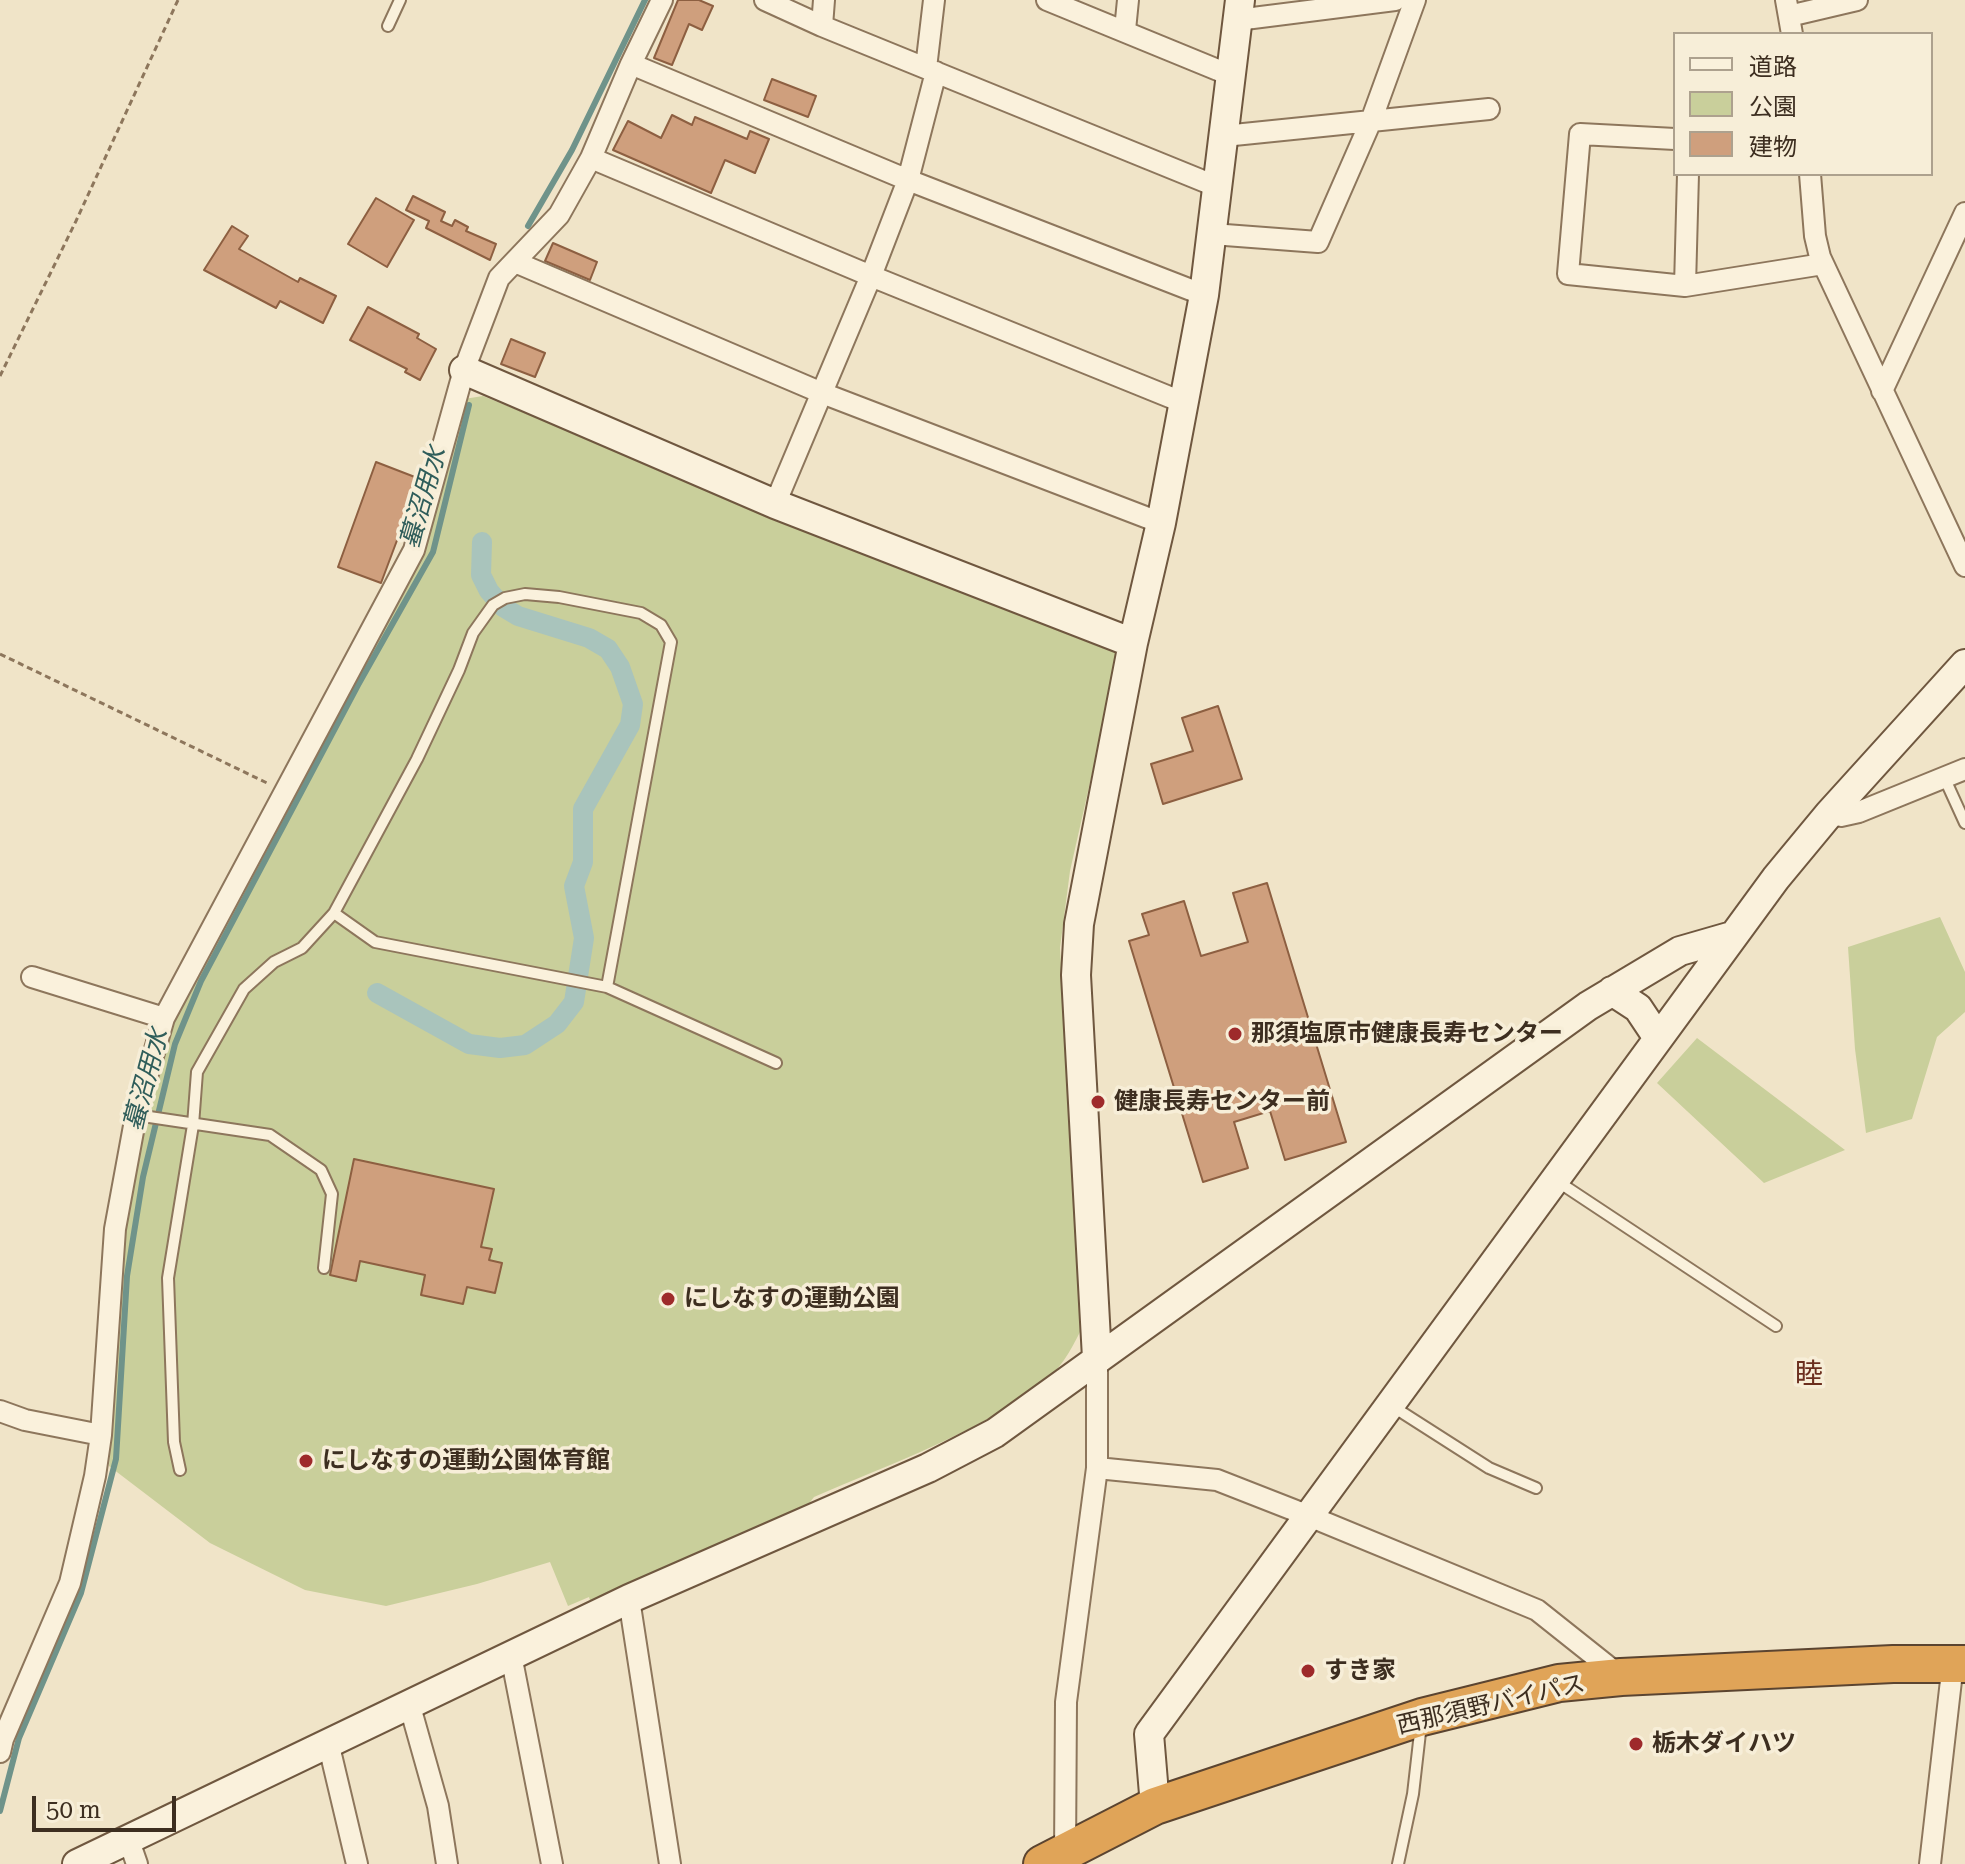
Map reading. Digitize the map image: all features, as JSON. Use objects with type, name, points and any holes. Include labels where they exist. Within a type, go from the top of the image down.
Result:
[{"type":"highway","name":"西那須野バイパス","points":[[1057,1860],[1155,1806],[1422,1717],[1559,1683],[1621,1677],[1959,1664]]},
{"type":"street","points":[[0,1752],[70,1583],[95,1476],[101,1435],[115,1229],[136,1115],[164,1018],[414,550],[464,370],[499,278],[559,215],[591,158],[662,0]]},
{"type":"street","points":[[765,0],[1218,187]]},
{"type":"street","points":[[822,26],[824,0]]},
{"type":"street","points":[[775,504],[908,180],[931,70],[934,0]]},
{"type":"street","points":[[1047,0],[1230,75]]},
{"type":"street","points":[[1125,30],[1128,0]]},
{"type":"street","points":[[1057,1860],[1066,1702],[1097,1468],[1097,1358],[1076,975],[1079,924],[1204,295],[1238,10],[1395,0]]},
{"type":"street","points":[[1212,234],[1318,242],[1371,121],[1415,0]]},
{"type":"street","points":[[1789,17],[1857,0]]},
{"type":"street","points":[[631,64],[908,180],[1204,295]]},
{"type":"street","points":[[1224,136],[1489,109]]},
{"type":"street","points":[[1673,139],[1580,134],[1568,274],[1685,286],[1823,264]]},
{"type":"street","points":[[591,158],[1182,402]]},
{"type":"street","points":[[1685,286],[1688,176]]},
{"type":"street","points":[[1810,176],[1815,236],[1823,264],[1965,566]]},
{"type":"street","points":[[1882,391],[1965,213]]},
{"type":"street","points":[[515,262],[822,393],[1161,523]]},
{"type":"street","points":[[464,370],[775,504],[1133,643]]},
{"type":"street","points":[[1155,1806],[1149,1734],[1732,936],[1829,814],[1965,664]]},
{"type":"street","points":[[1829,814],[1841,816],[1859,812],[1965,769]]},
{"type":"street","points":[[77,1864],[133,1852],[328,1742],[629,1599],[928,1468],[995,1433],[1612,991],[1680,951],[1732,936]]},
{"type":"street","points":[[32,977],[164,1018]]},
{"type":"street","points":[[1612,991],[1638,1008],[1658,1038]]},
{"type":"street","points":[[0,1411],[25,1420],[101,1435]]},
{"type":"street","points":[[1097,1468],[1217,1480],[1309,1516],[1537,1610],[1621,1677]]},
{"type":"street","points":[[629,1599],[670,1864]]},
{"type":"street","points":[[511,1655],[552,1864]]},
{"type":"street","points":[[1930,1864],[1959,1664]]},
{"type":"street","points":[[409,1703],[438,1806],[447,1864]]},
{"type":"street","points":[[328,1742],[357,1864]]},
{"type":"lane","points":[[388,26],[400,0]]},
{"type":"lane","points":[[180,1470],[174,1442],[168,1278],[193,1125],[197,1072],[244,989],[274,962],[302,948],[334,913],[417,759],[473,633],[493,605],[505,598],[525,594],[559,597],[641,613],[661,625],[671,642],[607,987]]},
{"type":"lane","points":[[1944,777],[1965,823]]},
{"type":"lane","points":[[334,913],[375,942],[607,987],[776,1063]]},
{"type":"lane","points":[[136,1115],[270,1135],[321,1170],[332,1194],[324,1268]]},
{"type":"lane","points":[[1555,1180],[1776,1326]]},
{"type":"lane","points":[[1390,1405],[1489,1468],[1536,1488]]},
{"type":"lane","points":[[1398,1864],[1413,1794],[1422,1717]]},
{"type":"path","points":[[0,376],[178,0]]},
{"type":"path","points":[[0,654],[285,792]]},
{"type":"green space","name":"にしなすの運動公園","points":[[483,396],[1119,654],[1070,871],[1060,948],[1083,1326],[1055,1372],[998,1413],[937,1444],[814,1497],[804,1510],[591,1604],[589,1597],[568,1606],[550,1562],[386,1606],[305,1590],[210,1543],[109,1466],[123,1249],[149,1098],[174,1019],[422,552],[464,399]]},
{"type":"green space","points":[[1940,917],[1965,972],[1965,1012],[1937,1037],[1912,1119],[1866,1133],[1855,1049],[1848,947]]},
{"type":"green space","points":[[1697,1038],[1845,1150],[1764,1183],[1657,1083]]},
{"type":"building","points":[[678,0],[699,0],[713,6],[702,30],[689,24],[672,65],[654,58]]},
{"type":"building","points":[[772,79],[816,96],[808,117],[764,100]]},
{"type":"building","points":[[672,115],[692,125],[695,117],[747,139],[750,131],[769,139],[755,173],[725,160],[711,193],[613,150],[628,121],[661,138]]},
{"type":"building","points":[[413,196],[445,212],[441,221],[452,226],[455,220],[468,227],[466,231],[496,244],[490,260],[426,228],[429,221],[406,210]]},
{"type":"building","points":[[376,198],[414,220],[387,267],[348,244]]},
{"type":"building","points":[[232,226],[248,236],[239,249],[298,282],[300,278],[336,296],[323,323],[280,301],[276,308],[204,270]]},
{"type":"building","points":[[553,243],[597,262],[590,280],[545,261]]},
{"type":"building","points":[[368,307],[419,334],[417,338],[436,349],[420,380],[405,372],[407,369],[350,340]]},
{"type":"building","points":[[511,339],[545,353],[535,377],[501,364]]},
{"type":"building","points":[[376,462],[420,479],[381,583],[338,567]]},
{"type":"building","points":[[1218,706],[1242,779],[1163,804],[1151,764],[1193,751],[1182,718]]},
{"type":"building","name":"那須塩原市健康長寿センター","points":[[1267,883],[1346,1142],[1285,1160],[1270,1111],[1234,1122],[1248,1168],[1203,1182],[1129,941],[1149,935],[1142,914],[1184,901],[1201,956],[1248,942],[1233,893]]},
{"type":"building","points":[[354,1159],[494,1189],[481,1247],[492,1249],[489,1260],[502,1263],[495,1293],[467,1287],[463,1304],[421,1295],[425,1275],[360,1261],[356,1281],[330,1275]]},
{"type":"waterway","name":"蟇沼用水","points":[[528,226],[572,150],[645,0]]},
{"type":"waterway","name":"蟇沼用水","points":[[0,1811],[19,1738],[81,1593],[116,1459],[127,1276],[143,1177],[175,1044],[201,981],[358,685],[433,552],[469,405]]},
{"type":"waterway","points":[[377,993],[469,1044],[500,1048],[525,1045],[557,1024],[574,1002],[584,938],[574,886],[583,862],[583,809],[630,725],[633,704],[620,667],[608,649],[589,638],[518,616],[503,607],[489,591],[481,575],[482,542]]},
{"type":"place","name":"那須塩原市健康長寿センター","points":[[1235,1034]]},
{"type":"place","name":"健康長寿センター前","points":[[1098,1102]]},
{"type":"place","name":"にしなすの運動公園","points":[[668,1299]]},
{"type":"place","name":"にしなすの運動公園体育館","points":[[306,1461]]},
{"type":"place","name":"すき家","points":[[1308,1671]]},
{"type":"place","name":"栃木ダイハツ","points":[[1636,1744]]},
{"type":"district","name":"睦","points":[[1809,1375]]}]
